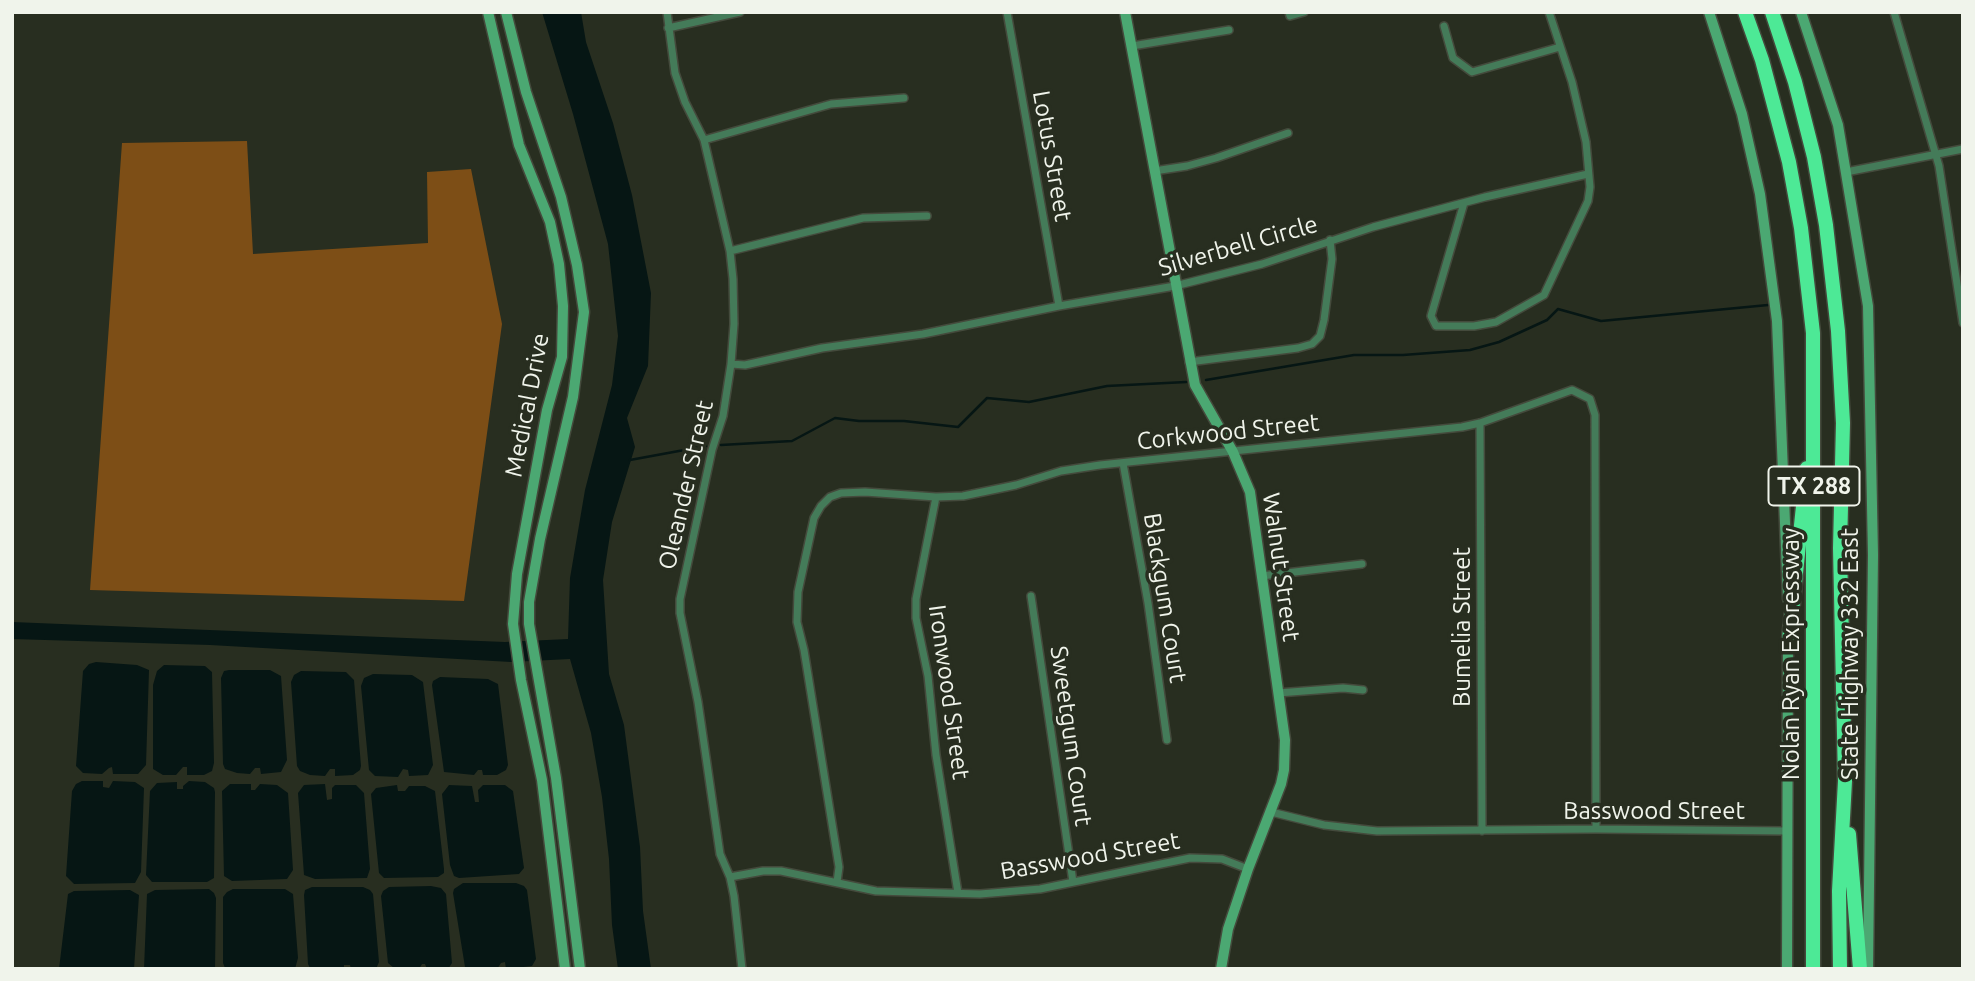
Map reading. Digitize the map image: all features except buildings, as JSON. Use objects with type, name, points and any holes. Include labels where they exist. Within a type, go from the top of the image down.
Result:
[{"type":"highway","name":"Nolan Ryan Expressway","points":[[1745,12],[1762,60],[1789,162],[1809,288],[1813,333],[1813,969]]},
{"type":"highway","name":"Nolan Ryan Expressway","points":[[1772,12],[1792,72],[1809,137],[1826,225],[1834,285],[1843,424],[1840,548],[1845,781],[1839,891],[1840,969]]},
{"type":"highway","points":[[1788,640],[1814,397]]},
{"type":"highway","points":[[1845,781],[1860,969]]},
{"type":"street","name":"Medical Drive","points":[[488,12],[519,145],[550,222],[559,264],[563,306],[562,357],[547,411],[517,574],[514,634],[521,684],[542,780],[565,969]]},
{"type":"street","name":"Medical Drive","points":[[506,12],[526,92],[561,197],[577,265],[584,312],[573,397],[540,539],[529,602],[529,631],[556,778],[580,969]]},
{"type":"street","name":"Oleander Street","points":[[667,12],[672,59],[680,88],[704,141],[730,251],[734,294],[731,364],[723,415],[680,599],[680,613],[698,702],[720,854],[730,877],[741,969]]},
{"type":"street","points":[[668,28],[692,25],[740,12]]},
{"type":"street","name":"Lotus Street","points":[[1007,12],[1059,306]]},
{"type":"street","name":"Walnut Street","points":[[1125,12],[1189,362],[1195,385],[1233,452],[1250,492],[1286,755],[1284,771],[1271,812],[1227,929],[1221,969]]},
{"type":"street","points":[[1289,12],[1290,16],[1304,12]]},
{"type":"street","points":[[1464,203],[1431,316],[1436,326],[1474,326],[1496,322],[1544,295],[1588,201],[1590,187],[1586,142],[1572,82],[1549,12]]},
{"type":"street","points":[[1709,12],[1742,114],[1760,194],[1777,321],[1788,640],[1787,969]]},
{"type":"street","name":"State Highway 332 East","points":[[1801,12],[1838,125],[1868,306],[1873,555],[1868,969]]},
{"type":"street","points":[[1894,12],[1937,154],[1963,323]]},
{"type":"street","points":[[1444,26],[1453,58],[1472,72],[1560,47]]},
{"type":"street","points":[[1132,46],[1229,30]]},
{"type":"street","points":[[704,141],[831,104],[904,97]]},
{"type":"street","points":[[1154,172],[1207,161],[1288,132]]},
{"type":"street","points":[[1846,172],[1963,149]]},
{"type":"street","name":"Silverbell Circle","points":[[731,364],[746,365],[822,348],[923,334],[1175,286],[1262,264],[1330,240],[1464,203],[1588,174]]},
{"type":"street","points":[[730,251],[863,218],[926,216]]},
{"type":"street","points":[[1189,362],[1312,344],[1320,336],[1324,320],[1332,259],[1330,240]]},
{"type":"street","name":"Corkwood Street","points":[[837,882],[839,867],[807,664],[797,622],[798,592],[814,518],[830,497],[841,493],[865,492],[936,498],[963,496],[1061,471],[1480,423],[1572,390],[1590,399],[1594,407],[1596,829]]},
{"type":"street","name":"Bumelia Street","points":[[1480,423],[1482,831]]},
{"type":"street","name":"Blackgum Court","points":[[1123,463],[1148,603],[1167,740]]},
{"type":"street","name":"Ironwood Street","points":[[936,498],[916,599],[916,618],[928,676],[936,755],[958,893]]},
{"type":"street","points":[[1261,576],[1362,564]]},
{"type":"street","name":"Sweetgum Court","points":[[1031,596],[1073,882]]},
{"type":"street","points":[[521,684],[538,680]]},
{"type":"street","points":[[1278,693],[1343,688],[1363,690]]},
{"type":"street","name":"Basswood Street","points":[[1271,812],[1347,830],[1787,831]]},
{"type":"street","name":"Basswood Street","points":[[730,877],[763,871],[781,871],[885,892],[958,893],[1017,891],[1190,858],[1222,859],[1248,869]]},
{"type":"shaded area","points":[[542,12],[581,12],[586,42],[613,123],[632,195],[651,293],[648,366],[627,418],[635,447],[612,522],[603,580],[609,674],[624,725],[640,847],[643,911],[651,969],[618,969],[602,797],[591,733],[570,659],[511,662],[210,645],[12,639],[12,622],[505,642],[568,639],[570,578],[585,490],[612,385],[618,336],[608,244]]},
{"type":"shaded area","points":[[247,141],[253,254],[428,243],[427,172],[471,169],[502,324],[464,601],[90,590],[122,143]]},
{"type":"shaded area","points":[[96,662],[137,665],[149,670],[146,765],[138,774],[113,774],[112,767],[102,774],[83,773],[76,766],[83,671],[89,664]]},
{"type":"shaded area","points":[[164,665],[205,666],[212,672],[214,763],[212,771],[204,775],[187,775],[187,767],[183,767],[176,775],[163,775],[153,769],[153,685],[157,671]]},
{"type":"shaded area","points":[[270,670],[281,676],[287,760],[281,772],[261,774],[260,768],[255,768],[250,774],[225,769],[221,678],[224,671]]},
{"type":"shaded area","points":[[301,671],[346,672],[354,680],[361,766],[353,775],[335,776],[335,769],[330,769],[325,776],[310,775],[300,771],[297,766],[291,682],[294,675]]},
{"type":"shaded area","points":[[373,674],[412,675],[423,682],[433,765],[428,775],[409,776],[408,770],[403,769],[398,777],[375,776],[369,770],[361,686],[364,678]]},
{"type":"shaded area","points":[[440,677],[488,679],[498,684],[508,765],[506,770],[497,775],[483,775],[482,770],[478,770],[474,775],[444,772],[432,685],[433,681]]},
{"type":"shaded area","points":[[82,781],[103,781],[103,787],[109,788],[113,781],[135,782],[144,788],[141,872],[135,883],[74,884],[66,876],[72,791],[76,784]]},
{"type":"shaded area","points":[[189,781],[205,782],[214,788],[214,878],[207,882],[152,882],[146,875],[150,791],[157,783],[177,782],[177,789],[183,789]]},
{"type":"shaded area","points":[[230,784],[251,784],[251,790],[255,790],[260,784],[277,785],[288,793],[293,870],[287,879],[232,881],[224,876],[222,791]]},
{"type":"shaded area","points":[[325,784],[327,800],[332,799],[332,788],[335,785],[356,785],[364,793],[370,869],[367,878],[315,879],[304,875],[298,793],[304,785]]},
{"type":"shaded area","points":[[397,785],[398,791],[405,791],[409,786],[425,786],[435,791],[444,869],[444,873],[438,877],[384,878],[379,873],[371,794],[376,788]]},
{"type":"shaded area","points":[[449,785],[472,786],[475,802],[479,802],[478,790],[483,785],[505,785],[513,791],[524,868],[519,874],[459,878],[454,876],[450,865],[442,794]]},
{"type":"shaded area","points":[[463,883],[516,883],[524,886],[527,890],[536,959],[532,966],[506,969],[505,962],[497,969],[465,967],[453,893],[454,889]]},
{"type":"shaded area","points":[[312,887],[363,887],[370,890],[373,894],[379,962],[376,969],[351,969],[350,965],[344,965],[344,969],[310,968],[304,895],[305,890]]},
{"type":"shaded area","points":[[389,887],[441,888],[446,894],[452,963],[448,969],[427,969],[425,964],[419,969],[394,968],[388,963],[381,896],[383,891]]},
{"type":"shaded area","points":[[209,889],[216,898],[215,969],[144,969],[147,894],[155,890]]},
{"type":"shaded area","points":[[233,889],[285,889],[293,894],[298,958],[295,969],[225,968],[223,897]]},
{"type":"shaded area","points":[[130,890],[139,895],[134,969],[59,969],[68,894],[74,891]]},
{"type":"waterway","points":[[1206,380],[1354,355],[1403,355],[1470,350],[1499,342],[1547,320],[1558,309],[1601,321],[1768,305]]},
{"type":"waterway","points":[[721,445],[792,441],[835,418],[958,427],[987,398],[1029,402],[1107,386],[1186,382]]},
{"type":"waterway","points":[[630,460],[706,446]]}]
